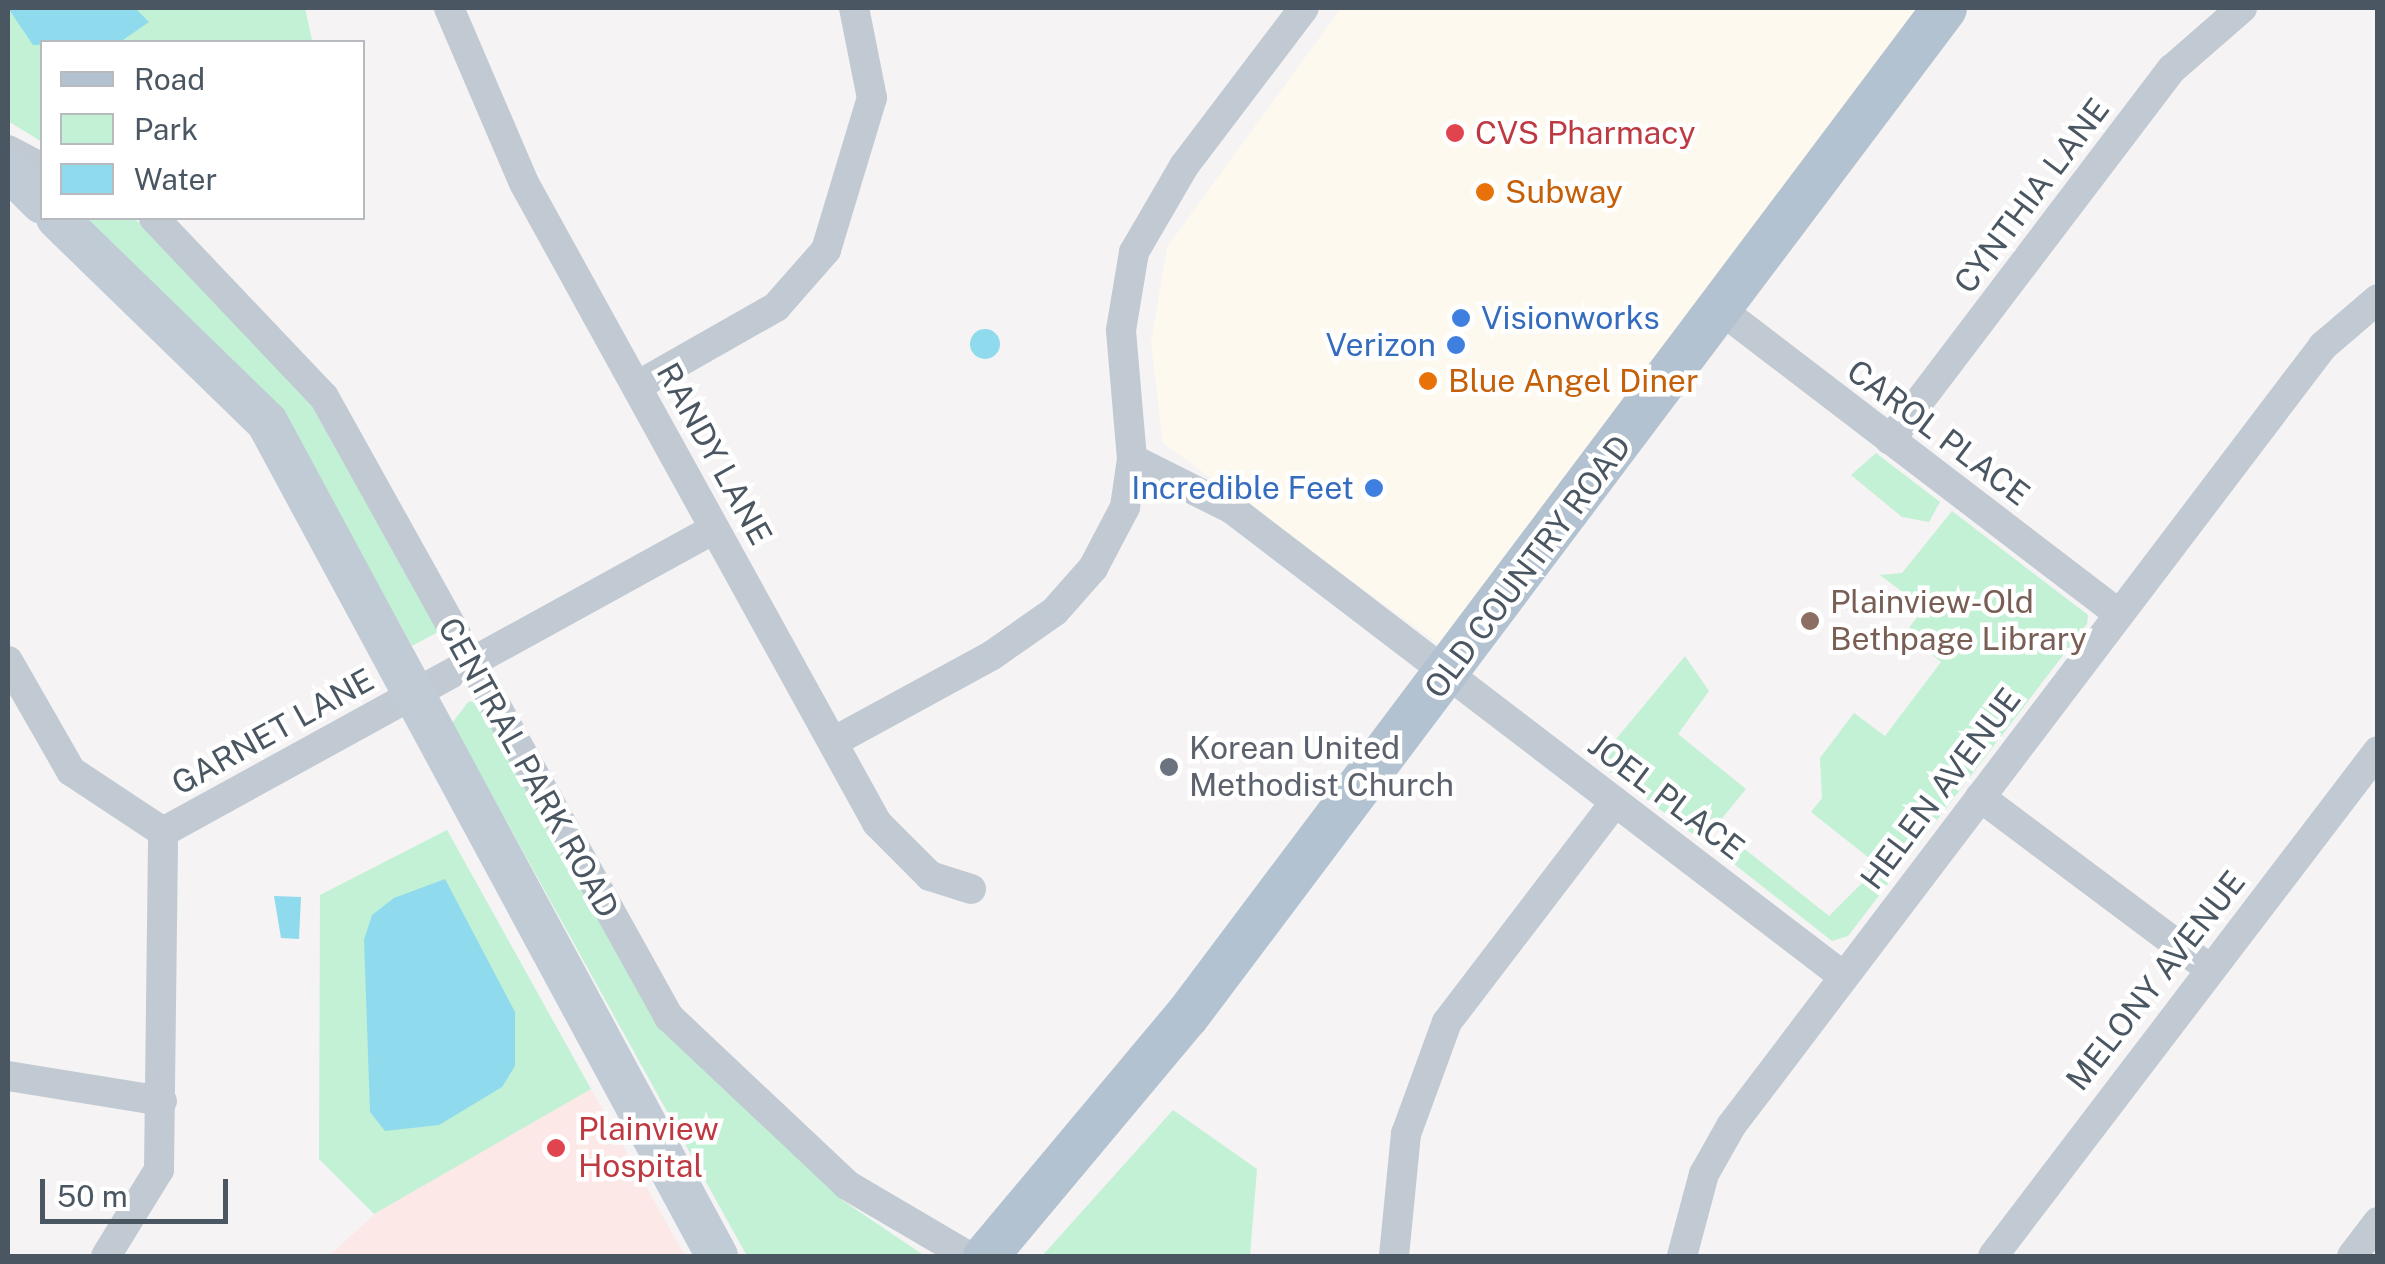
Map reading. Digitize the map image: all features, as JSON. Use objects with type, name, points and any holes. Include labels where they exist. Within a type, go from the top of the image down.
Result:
[{"type":"main road","name":"OLD COUNTRY ROAD","points":[[985,1256],[1186,1016],[1447,674],[1716,306],[1944,8]]},
{"type":"street","name":"RANDY LANE","points":[[449,8],[516,168],[898,853],[971,889]]},
{"type":"street","points":[[637,386],[776,307],[826,250],[872,98],[854,8]]},
{"type":"street","points":[[833,742],[1055,611],[1092,568],[1124,507],[1132,460],[1122,330],[1134,252],[1184,166],[1304,8]]},
{"type":"street","name":"CYNTHIA LANE","points":[[1890,440],[2172,69],[2242,8]]},
{"type":"street","points":[[8,150],[40,167]]},
{"type":"street","points":[[8,169],[40,201]]},
{"type":"street","name":"CENTRAL PARK ROAD","points":[[59,220],[268,422],[718,1256]]},
{"type":"street","name":"CENTRAL PARK ROAD","points":[[156,220],[305,368],[670,1017],[847,1185],[968,1256]]},
{"type":"street","name":"HELEN AVENUE","points":[[1682,1256],[1704,1174],[1731,1126],[2323,346],[2378,299]]},
{"type":"street","name":"CAROL PLACE","points":[[1716,306],[2119,614]]},
{"type":"street","name":"JOEL PLACE","points":[[1132,460],[1232,510],[1842,976]]},
{"type":"street","name":"GARNET LANE","points":[[8,661],[72,770],[163,832],[714,529]]},
{"type":"street","name":"MELONY AVENUE","points":[[1993,1256],[2378,750]]},
{"type":"street","points":[[1980,797],[2210,969]]},
{"type":"street","points":[[1394,1256],[1414,1097],[1447,1022],[1616,802]]},
{"type":"street","points":[[106,1256],[158,1170],[163,832]]},
{"type":"street","points":[[8,1076],[162,1100]]},
{"type":"street","points":[[2352,1256],[2378,1222]]},
{"type":"shaded area","points":[[1341,8],[1936,8],[1451,653],[1163,443],[1151,343],[1167,247]]},
{"type":"shaded area","name":"Plainview Hospital","points":[[591,1089],[685,1256],[329,1256],[384,1206]]},
{"type":"green space","points":[[8,8],[305,8],[312,40],[40,40],[40,141],[8,121]]},
{"type":"green space","points":[[86,220],[136,220],[298,381],[438,632],[412,646],[288,422]]},
{"type":"green space","points":[[1876,453],[1940,502],[1929,522],[1902,517],[1851,475]]},
{"type":"green space","points":[[1952,511],[2088,615],[2087,624],[1848,936],[1832,941],[1734,864],[1737,843],[1829,916],[1863,882],[1873,861],[1811,812],[1822,798],[1820,758],[1854,713],[1885,736],[1941,662],[1905,633],[1924,608],[1880,575],[1902,573]]},
{"type":"green space","points":[[1685,656],[1709,691],[1678,734],[1746,789],[1715,827],[1694,835],[1597,762]]},
{"type":"green space","points":[[469,701],[481,705],[699,1064],[842,1200],[925,1256],[747,1256],[452,723]]},
{"type":"green space","points":[[447,830],[591,1089],[374,1214],[319,1159],[320,895]]},
{"type":"green space","points":[[1173,1110],[1257,1169],[1250,1256],[1042,1256]]},
{"type":"water","points":[[8,8],[135,8],[149,22],[123,40],[40,40],[40,45],[33,45]]},
{"type":"water","points":[[985,329],[999,338],[1000,344],[991,358],[985,359],[971,350],[970,344],[979,330]]},
{"type":"water","points":[[445,879],[515,1012],[515,1066],[502,1087],[439,1125],[385,1131],[370,1112],[364,940],[372,915],[394,898]]},
{"type":"water","points":[[274,896],[301,897],[299,939],[281,938]]},
{"type":"place","name":"CVS Pharmacy","points":[[1455,133]]},
{"type":"place","name":"Subway","points":[[1485,192]]},
{"type":"place","name":"Visionworks","points":[[1461,318]]},
{"type":"place","name":"Verizon","points":[[1456,345]]},
{"type":"place","name":"Blue Angel Diner","points":[[1428,381]]},
{"type":"place","name":"Incredible Feet","points":[[1374,488]]},
{"type":"place","name":"Plainview-Old Bethpage Library","points":[[1810,621]]},
{"type":"place","name":"Korean United Methodist Church","points":[[1169,767]]},
{"type":"place","name":"Plainview Hospital","points":[[556,1148]]}]
